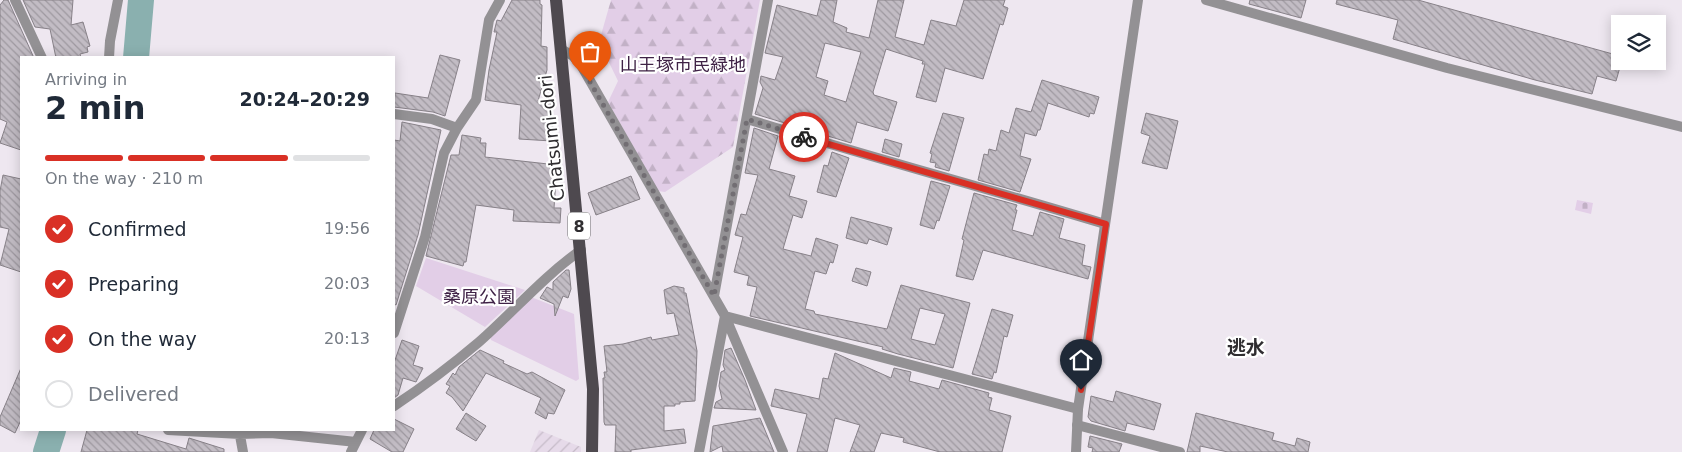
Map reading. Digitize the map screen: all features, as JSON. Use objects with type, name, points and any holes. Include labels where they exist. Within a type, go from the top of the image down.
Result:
[{"type":"main road","name":"Chatsumi-dori","points":[[556,0],[593,389],[592,452]]},
{"type":"street","points":[[15,0],[41,56]]},
{"type":"street","points":[[109,56],[118,0]]},
{"type":"street","points":[[395,330],[425,237],[444,153],[457,128],[476,100],[488,20],[500,0]]},
{"type":"street","points":[[714,296],[768,0]]},
{"type":"street","points":[[1076,452],[1078,409],[1138,0]]},
{"type":"street","points":[[1206,0],[1447,68],[1682,128]]},
{"type":"street","points":[[560,49],[573,56],[581,65],[714,296],[725,316],[783,452]]},
{"type":"street","points":[[395,114],[432,119],[457,128]]},
{"type":"street","points":[[747,119],[860,154],[970,183],[1106,224]]},
{"type":"street","points":[[395,405],[448,368],[581,250]]},
{"type":"street","points":[[725,316],[1078,409]]},
{"type":"street","points":[[699,452],[725,316]]},
{"type":"street","points":[[1077,425],[1180,452]]},
{"type":"street","points":[[204,431],[271,433],[356,442]]},
{"type":"street","points":[[351,452],[362,431]]},
{"type":"street","points":[[240,432],[243,452]]},
{"type":"shaded area","points":[[539,430],[581,447],[581,452],[530,452]]},
{"type":"green space","name":"山王塚市民緑地","points":[[611,0],[760,0],[733,147],[665,192],[658,191],[608,102],[618,81],[599,42]]},
{"type":"green space","points":[[1577,200],[1593,203],[1591,214],[1575,210]]},
{"type":"green space","name":"桑原公園","points":[[426,258],[525,290],[485,327],[416,286]]},
{"type":"green space","points":[[531,297],[574,314],[579,379],[576,381],[491,340],[490,336]]},
{"type":"building","points":[[4,0],[8,0],[33,56],[20,56],[20,150],[0,143],[7,122],[0,119],[0,5]]},
{"type":"building","points":[[23,0],[73,0],[71,25],[83,22],[90,46],[87,47],[88,52],[80,54],[80,56],[56,56],[50,29],[35,27]]},
{"type":"building","points":[[512,0],[540,0],[542,5],[541,46],[547,47],[547,70],[538,101],[551,102],[549,121],[553,121],[552,141],[519,139],[521,105],[485,100],[497,32],[494,32],[497,20],[501,21]]},
{"type":"building","points":[[821,0],[837,0],[833,22],[847,28],[846,32],[869,38],[878,0],[904,0],[895,37],[924,45],[931,20],[956,26],[964,0],[1005,0],[1003,6],[1008,8],[1003,25],[1000,24],[983,79],[945,68],[936,102],[916,97],[925,64],[922,64],[923,61],[886,49],[873,92],[874,95],[897,102],[888,131],[857,122],[851,143],[755,114],[763,88],[760,82],[761,76],[775,80],[783,57],[765,53],[777,5],[817,16]],"holes":[[[825,43],[861,52],[846,102],[824,95],[828,81],[816,77]]]},
{"type":"building","points":[[1250,0],[1306,0],[1301,18],[1249,4]]},
{"type":"building","points":[[1337,0],[1418,0],[1611,54],[1611,70],[1619,70],[1616,81],[1597,76],[1592,94],[1535,80],[1393,39],[1398,20],[1336,4]]},
{"type":"building","points":[[440,55],[460,60],[445,116],[433,112],[395,107],[395,93],[428,98]]},
{"type":"building","points":[[1042,80],[1099,97],[1094,114],[1090,113],[1089,117],[1048,103],[1040,130],[1038,130],[1036,136],[1025,133],[1020,156],[1031,159],[1020,192],[978,180],[984,154],[988,155],[989,149],[996,151],[1001,130],[1009,133],[1016,108],[1031,112]]},
{"type":"building","points":[[943,113],[964,118],[949,171],[935,167],[936,163],[930,162],[932,154],[930,153]]},
{"type":"building","points":[[1146,113],[1178,121],[1167,169],[1142,163],[1150,136],[1141,133]]},
{"type":"building","points":[[402,122],[441,130],[418,235],[396,305],[395,140],[400,141]]},
{"type":"building","points":[[754,128],[778,136],[769,169],[795,176],[789,196],[807,201],[802,218],[793,215],[783,249],[811,256],[816,238],[838,245],[833,263],[830,262],[826,274],[815,271],[805,309],[814,311],[815,314],[887,329],[901,285],[970,303],[953,368],[898,354],[882,349],[883,347],[750,316],[757,287],[747,285],[749,276],[734,272],[743,237],[735,235],[741,214],[746,215],[758,175],[745,173]],"holes":[[[920,308],[945,314],[935,345],[911,339]]]},
{"type":"building","points":[[462,135],[481,138],[480,143],[486,143],[485,157],[557,165],[554,208],[561,208],[560,223],[513,221],[514,210],[476,205],[466,262],[464,262],[463,266],[426,256],[451,155],[459,155]]},
{"type":"building","points":[[885,139],[902,144],[899,157],[882,152]]},
{"type":"building","points":[[832,152],[849,158],[836,197],[817,192],[824,165],[828,166]]},
{"type":"building","points":[[3,175],[20,179],[20,272],[0,265],[9,229],[0,227],[0,191]]},
{"type":"building","points":[[631,176],[640,199],[596,215],[588,193]]},
{"type":"building","points":[[931,181],[950,186],[939,221],[937,220],[934,229],[920,225]]},
{"type":"building","points":[[974,193],[1017,205],[1012,230],[1033,236],[1040,212],[1064,219],[1059,238],[1085,245],[1082,265],[1091,267],[1088,279],[983,250],[973,280],[956,276],[964,240],[962,239]]},
{"type":"building","points":[[851,217],[892,228],[887,245],[869,239],[867,244],[846,238]]},
{"type":"building","points":[[856,268],[871,272],[867,286],[852,281]]},
{"type":"building","points":[[566,270],[569,270],[571,289],[568,298],[563,296],[555,316],[554,304],[540,298],[547,287],[553,290],[553,282]]},
{"type":"building","points":[[674,286],[684,288],[684,293],[686,293],[697,351],[695,401],[680,402],[680,404],[675,404],[675,406],[664,406],[664,431],[684,429],[686,443],[631,450],[631,452],[615,452],[616,425],[605,425],[604,422],[603,378],[605,378],[604,372],[607,372],[604,346],[623,344],[651,337],[652,340],[679,335],[674,313],[667,314],[664,290]]},
{"type":"building","points":[[992,309],[1013,315],[1007,337],[1004,336],[996,373],[994,372],[992,379],[972,374]]},
{"type":"building","points":[[402,340],[419,346],[413,365],[423,368],[416,382],[403,378],[398,395],[395,397],[395,360]]},
{"type":"building","points":[[731,348],[756,410],[714,408],[716,402],[722,399],[719,386],[721,372],[725,370],[723,365],[725,350]]},
{"type":"building","points":[[480,350],[527,374],[532,372],[565,390],[554,414],[548,413],[546,419],[535,413],[541,398],[486,373],[463,411],[452,397],[446,393],[450,386],[446,384],[453,373],[455,375],[459,367]]},
{"type":"building","points":[[835,353],[891,378],[894,368],[911,372],[909,381],[939,389],[942,380],[989,393],[988,397],[992,398],[989,410],[1011,416],[1002,452],[940,452],[903,442],[904,438],[881,433],[874,452],[850,452],[860,425],[835,418],[827,452],[797,452],[807,414],[771,406],[775,389],[819,399],[823,378],[828,379]]},
{"type":"building","points":[[20,370],[20,422],[15,433],[0,425],[0,417]]},
{"type":"building","points":[[1116,391],[1161,404],[1154,430],[1127,423],[1125,431],[1091,421],[1088,417],[1091,396],[1113,402]]},
{"type":"building","points":[[466,413],[486,426],[476,441],[456,429]]},
{"type":"building","points":[[1196,413],[1274,433],[1272,440],[1295,446],[1297,438],[1310,442],[1308,452],[1228,452],[1200,446],[1200,452],[1187,452]]},
{"type":"building","points":[[760,418],[774,452],[723,452],[722,446],[710,452],[713,426]]},
{"type":"building","points":[[395,420],[414,429],[403,452],[392,452],[370,439],[374,431],[395,431]]},
{"type":"building","points":[[87,431],[138,431],[137,434],[186,449],[189,438],[224,449],[224,452],[81,452]]},
{"type":"building","points":[[1090,436],[1122,444],[1119,452],[1092,452],[1093,448],[1088,447]]},
{"type":"waterway","points":[[136,56],[141,0]]},
{"type":"waterway","points":[[46,452],[53,431]]},
{"type":"way so far","points":[[590,82],[714,296],[721,269],[739,154],[747,119],[804,137]]},
{"type":"district","name":"逃水","points":[[1246,347]]},
{"type":"route","points":[[804,137],[970,183],[1106,224],[1081,390]]}]
